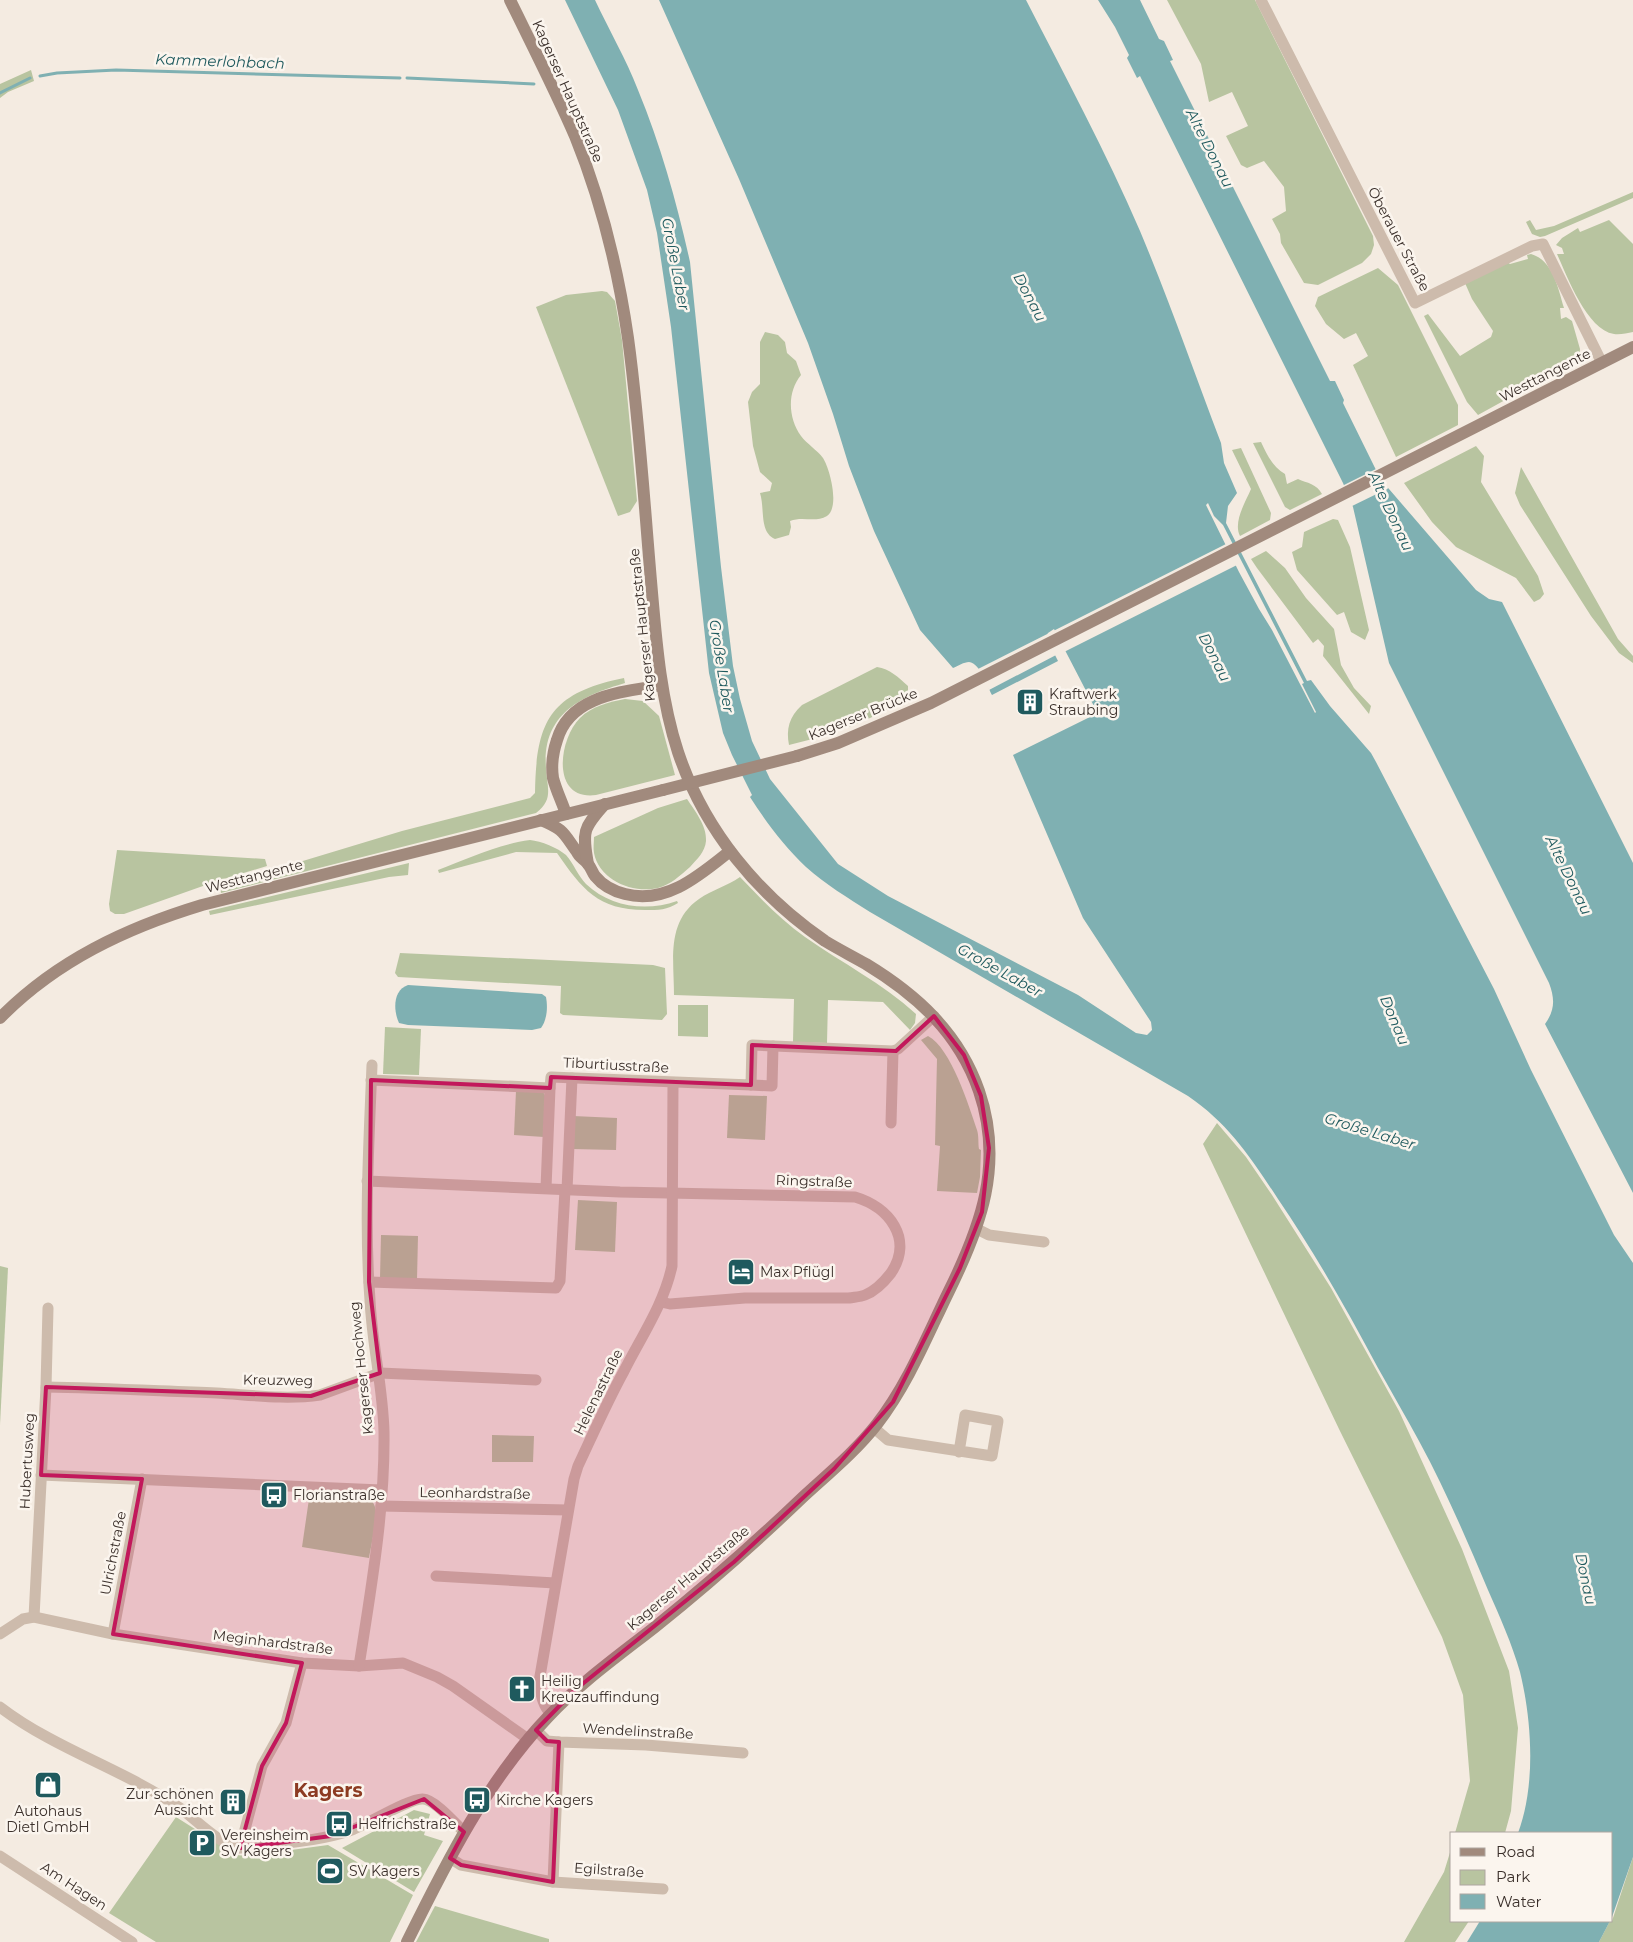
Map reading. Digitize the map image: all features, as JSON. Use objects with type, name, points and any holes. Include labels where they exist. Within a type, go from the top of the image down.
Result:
[{"type":"street","name":"Kagerser Hauptstraße","points":[[407,1942],[464,1832],[491,1789],[532,1734],[575,1690],[714,1579],[834,1469],[874,1428],[910,1372],[960,1268],[977,1229],[985,1197],[988,1171],[988,1136],[981,1096],[964,1055],[953,1038],[934,1016],[912,996],[802,924],[761,887],[730,851],[706,815],[686,772],[672,731],[657,652],[628,341],[620,287],[601,213],[575,136],[510,0]]},
{"type":"street","name":"Öberauer Straße","points":[[1260,0],[1414,303],[1532,246],[1543,244],[1602,363]]},
{"type":"street","name":"Westtangente","points":[[1246,545],[1633,347]]},
{"type":"street","name":"Kagerser Brücke","points":[[605,804],[797,756],[838,743],[881,726],[1246,545]]},
{"type":"street","points":[[566,814],[554,778],[552,764],[558,734],[566,721],[574,712],[587,703],[601,697],[617,692],[662,685]]},
{"type":"street","points":[[588,864],[585,849],[585,829],[605,804]]},
{"type":"street","name":"Westtangente","points":[[0,1018],[42,982],[76,958],[135,927],[202,905],[605,804]]},
{"type":"street","points":[[541,820],[556,826],[566,834],[577,853],[605,886],[618,892],[646,897],[673,890],[730,851]]},
{"type":"street","points":[[751,1085],[752,1045],[893,1051],[898,1049],[934,1016]]},
{"type":"street","name":"Tiburtiusstraße","points":[[550,1088],[551,1076],[772,1086],[773,1046]]},
{"type":"street","points":[[891,1122],[893,1051]]},
{"type":"street","name":"Kagerser Hochweg","points":[[359,1666],[380,1506],[384,1431],[380,1373],[369,1282],[367,1181],[372,1065]]},
{"type":"street","points":[[369,1282],[556,1288],[560,1281],[572,1078]]},
{"type":"street","points":[[371,1080],[550,1088],[546,1188]]},
{"type":"street","name":"Helenastraße","points":[[551,1714],[546,1709],[541,1696],[540,1682],[555,1583],[578,1466],[622,1373],[660,1302],[668,1284],[672,1266],[673,1083]]},
{"type":"street","name":"Ringstraße","points":[[367,1181],[566,1190],[855,1197],[867,1200],[879,1208],[896,1229],[899,1241],[899,1254],[895,1267],[878,1287],[865,1295],[849,1298],[745,1298],[670,1304],[660,1302]]},
{"type":"street","points":[[977,1229],[989,1235],[1044,1242]]},
{"type":"street","name":"Hubertusweg","points":[[34,1617],[46,1387],[48,1308]]},
{"type":"street","name":"Kreuzweg","points":[[46,1387],[124,1388],[311,1396],[320,1395],[380,1373],[536,1380]]},
{"type":"street","points":[[874,1428],[888,1440],[959,1452]]},
{"type":"street","points":[[41,1475],[381,1490]]},
{"type":"street","name":"Ulrichstraße","points":[[113,1634],[142,1479]]},
{"type":"street","name":"Leonhardstraße","points":[[380,1506],[568,1510]]},
{"type":"street","points":[[436,1576],[555,1583]]},
{"type":"street","points":[[0,1634],[23,1619],[34,1617]]},
{"type":"street","name":"Meginhardstraße","points":[[34,1617],[113,1634],[302,1663],[359,1666],[403,1663],[437,1676],[532,1734]]},
{"type":"street","points":[[240,1848],[262,1766],[286,1723],[302,1663]]},
{"type":"street","points":[[0,1707],[42,1736],[152,1792],[179,1808],[224,1842],[240,1848],[331,1836],[365,1825],[415,1800],[424,1798],[432,1802],[464,1832]]},
{"type":"street","name":"Wendelinstraße","points":[[532,1734],[547,1741],[646,1745],[743,1753]]},
{"type":"street","name":"Egilstraße","points":[[554,1882],[559,1742]]},
{"type":"street","name":"Am Hagen","points":[[0,1856],[132,1942]]},
{"type":"street","name":"Egilstraße","points":[[450,1858],[461,1865],[554,1882],[664,1889]]},
{"type":"highlighted area","points":[[934,1016],[964,1055],[981,1096],[989,1148],[982,1212],[960,1268],[893,1402],[834,1469],[734,1562],[575,1690],[536,1730],[547,1741],[559,1742],[553,1882],[461,1865],[450,1858],[464,1832],[424,1799],[331,1836],[240,1848],[262,1766],[286,1723],[302,1663],[113,1634],[142,1479],[41,1475],[46,1387],[311,1396],[380,1373],[369,1282],[371,1080],[550,1088],[551,1077],[751,1085],[752,1045],[896,1051]]},
{"type":"green space","points":[[1167,0],[1255,0],[1373,236],[1374,245],[1371,254],[1362,263],[1318,285],[1304,283],[1281,243],[1280,234],[1272,219],[1286,211],[1284,187],[1264,161],[1247,168],[1241,165],[1226,136],[1248,126],[1232,92],[1209,102],[1201,64]]},
{"type":"green space","points":[[31,70],[34,81],[8,92],[0,98],[0,84]]},
{"type":"green space","points":[[1633,192],[1633,198],[1545,236],[1540,237],[1532,234],[1526,222],[1530,220],[1536,230],[1554,226]]},
{"type":"green space","points":[[1609,220],[1633,244],[1633,332],[1621,334],[1614,334],[1604,330],[1587,313],[1572,288],[1557,254],[1564,254],[1562,248],[1556,245],[1562,238],[1578,228],[1580,232]]},
{"type":"green space","points":[[1531,254],[1545,262],[1554,276],[1564,308],[1560,308],[1561,319],[1566,317],[1572,321],[1580,349],[1579,359],[1478,415],[1467,402],[1424,316],[1428,314],[1460,356],[1491,337],[1493,331],[1472,299],[1465,283],[1507,262],[1510,264],[1528,259],[1527,255]]},
{"type":"green space","points":[[1378,268],[1398,285],[1458,405],[1458,425],[1396,457],[1353,365],[1368,356],[1356,333],[1344,339],[1326,324],[1315,306],[1318,297]]},
{"type":"green space","points":[[607,292],[615,301],[622,340],[637,501],[630,512],[618,516],[536,307],[566,295]]},
{"type":"green space","points":[[765,332],[778,335],[785,342],[787,353],[796,361],[801,375],[796,382],[791,397],[794,421],[801,436],[818,452],[826,463],[831,479],[833,497],[833,505],[827,516],[818,519],[790,521],[789,535],[775,539],[767,531],[763,519],[760,493],[770,491],[772,483],[760,472],[753,446],[748,402],[752,392],[760,384],[760,342]]},
{"type":"green space","points":[[1261,442],[1274,464],[1285,474],[1287,484],[1298,479],[1315,486],[1322,494],[1290,510],[1285,507],[1253,443]]},
{"type":"green space","points":[[1476,446],[1484,456],[1481,482],[1538,576],[1544,594],[1534,602],[1516,578],[1456,547],[1432,522],[1404,483]]},
{"type":"green space","points":[[1241,448],[1271,513],[1270,520],[1240,536],[1238,531],[1239,519],[1251,489],[1232,450]]},
{"type":"green space","points":[[1521,467],[1618,639],[1633,656],[1633,663],[1619,653],[1591,616],[1520,505],[1515,493]]},
{"type":"green space","points":[[1333,519],[1338,520],[1350,547],[1369,630],[1365,640],[1351,632],[1344,612],[1337,615],[1297,570],[1292,552],[1302,547],[1304,532]]},
{"type":"green space","points":[[1266,551],[1285,568],[1306,598],[1334,629],[1341,665],[1354,688],[1371,706],[1369,714],[1323,656],[1324,646],[1318,639],[1313,643],[1251,559]]},
{"type":"green space","points":[[877,667],[890,672],[908,686],[908,696],[866,720],[820,737],[789,745],[788,734],[791,719],[802,705]]},
{"type":"green space","points":[[624,678],[625,683],[580,701],[558,721],[550,734],[546,749],[547,798],[542,808],[536,813],[221,893],[220,886],[402,831],[530,798],[535,793],[539,747],[544,729],[552,714],[564,702],[579,692],[599,684]]},
{"type":"green space","points":[[625,699],[643,701],[659,716],[675,775],[596,795],[581,794],[571,789],[565,779],[563,767],[567,740],[573,728],[580,718],[590,710]]},
{"type":"green space","points":[[687,799],[703,824],[706,841],[700,855],[683,873],[667,885],[658,888],[638,889],[618,883],[603,871],[597,863],[594,853],[594,837],[658,808]]},
{"type":"green space","points":[[530,840],[544,843],[563,852],[586,884],[606,898],[641,907],[677,901],[678,903],[663,909],[645,910],[615,906],[603,901],[583,887],[557,853],[516,852],[439,873],[438,870],[483,852]]},
{"type":"green space","points":[[117,850],[265,859],[267,866],[217,881],[124,914],[115,914],[110,911],[109,904]]},
{"type":"green space","points":[[409,863],[408,875],[389,877],[210,915],[209,911]]},
{"type":"green space","points":[[740,877],[796,930],[876,983],[916,1014],[915,1023],[910,1030],[883,1002],[828,1000],[827,1043],[793,1042],[794,999],[674,995],[674,942],[681,919],[688,908],[699,899]]},
{"type":"green space","points":[[400,953],[653,965],[665,968],[667,1014],[662,1020],[563,1015],[560,1013],[561,986],[398,977],[395,973]]},
{"type":"green space","points":[[678,1005],[708,1005],[708,1037],[678,1036]]},
{"type":"green space","points":[[385,1027],[421,1029],[419,1075],[383,1074]]},
{"type":"green space","points":[[928,1036],[936,1042],[952,1065],[977,1130],[979,1149],[981,1150],[980,1177],[977,1193],[937,1191],[940,1146],[935,1145],[937,1059],[921,1040]]},
{"type":"green space","points":[[516,1091],[543,1092],[546,1097],[544,1137],[514,1135]]},
{"type":"green space","points":[[729,1095],[767,1096],[765,1140],[727,1138]]},
{"type":"green space","points":[[573,1116],[617,1118],[616,1150],[572,1149]]},
{"type":"green space","points":[[1217,1123],[1246,1157],[1272,1195],[1331,1288],[1399,1411],[1462,1549],[1509,1671],[1518,1728],[1511,1811],[1505,1832],[1455,1832],[1470,1781],[1463,1695],[1442,1637],[1339,1429],[1203,1144]]},
{"type":"green space","points":[[578,1200],[617,1202],[615,1252],[575,1250]]},
{"type":"green space","points":[[381,1235],[418,1236],[417,1279],[380,1278]]},
{"type":"green space","points":[[0,1266],[8,1268],[0,1425]]},
{"type":"green space","points":[[492,1435],[534,1436],[533,1462],[492,1462]]},
{"type":"green space","points":[[310,1492],[347,1492],[357,1494],[372,1501],[376,1517],[369,1558],[302,1547]]},
{"type":"green space","points":[[414,1810],[430,1814],[424,1835],[443,1841],[414,1892],[342,1848]]},
{"type":"green space","points":[[176,1817],[236,1855],[247,1856],[328,1845],[413,1895],[390,1942],[156,1942],[109,1913]]},
{"type":"green space","points":[[1450,1852],[1450,1922],[1468,1922],[1455,1942],[1404,1942],[1444,1872]]},
{"type":"green space","points":[[1633,1857],[1633,1942],[1599,1942],[1609,1922],[1613,1922]]},
{"type":"green space","points":[[435,1906],[549,1939],[549,1942],[416,1942]]},
{"type":"water","points":[[565,0],[595,0],[628,67],[646,111],[668,175],[680,218],[690,262],[733,666],[752,741],[770,779],[838,864],[888,896],[1078,995],[1136,1033],[1147,1035],[1152,1030],[1151,1022],[1083,918],[1013,755],[1094,715],[1098,716],[1099,712],[1096,710],[1054,629],[1046,637],[1058,661],[992,695],[977,667],[969,662],[953,668],[920,630],[874,531],[849,466],[808,343],[739,179],[659,0],[1026,0],[1113,172],[1140,231],[1171,310],[1221,443],[1224,463],[1237,493],[1228,506],[1226,523],[1307,681],[1311,680],[1330,706],[1371,753],[1376,762],[1494,989],[1531,1070],[1614,1235],[1633,1263],[1633,1857],[1613,1914],[1613,1832],[1518,1832],[1528,1794],[1530,1774],[1529,1732],[1520,1672],[1505,1631],[1455,1515],[1419,1441],[1318,1261],[1292,1219],[1238,1143],[1216,1118],[1188,1096],[870,912],[829,885],[806,867],[790,851],[750,797],[752,795],[723,733],[709,673],[671,327],[657,233],[647,190],[618,110]],"holes":[[[1208,503],[1214,516],[1223,525],[1304,683],[1302,684],[1315,713],[1272,630],[1239,572],[1206,505]]]},
{"type":"water","name":"Alte Donau","points":[[1098,0],[1140,0],[1159,39],[1164,41],[1173,60],[1170,61],[1330,381],[1335,381],[1344,400],[1343,403],[1377,472],[1389,489],[1476,590],[1489,599],[1502,602],[1633,863],[1633,1193],[1545,1024],[1551,1014],[1553,1004],[1549,983],[1389,663],[1353,507],[1343,483],[1140,76],[1137,78],[1127,58],[1129,55],[1115,27]]},
{"type":"water","points":[[408,985],[542,994],[546,997],[546,1017],[541,1028],[532,1030],[408,1025],[399,1023],[395,1007],[397,996],[399,991]]},
{"type":"water","points":[[1479,1922],[1609,1922],[1599,1942],[1467,1942]]},
{"type":"pier","points":[[1378,468],[1391,487],[1350,507],[1342,486]]},
{"type":"pier","points":[[1228,543],[1239,564],[1064,652],[1052,633],[1049,636],[1058,654],[989,690],[978,669]]},
{"type":"waterway","name":"Kammerlohbach","points":[[40,76],[57,73],[116,70],[400,78]]},
{"type":"waterway","name":"Kammerlohbach","points":[[0,93],[30,78]]},
{"type":"waterway","name":"Kammerlohbach","points":[[407,78],[534,84]]},
{"type":"place","name":"Kraftwerk Straubing","points":[[1030,702]]},
{"type":"place","name":"Max Pflügl","points":[[741,1272]]},
{"type":"place","name":"Florianstraße","points":[[274,1495]]},
{"type":"place","name":"Heilig Kreuzauffindung","points":[[522,1689]]},
{"type":"place","name":"Autohaus Dietl GmbH","points":[[48,1785]]},
{"type":"place","name":"Kirche Kagers","points":[[477,1800]]},
{"type":"place","name":"Zur schönen Aussicht","points":[[233,1802]]},
{"type":"place","name":"Helfrichstraße","points":[[339,1824]]},
{"type":"place","name":"Vereinsheim SV Kagers","points":[[202,1843]]},
{"type":"place","name":"SV Kagers","points":[[330,1871]]},
{"type":"district","name":"Kagers","points":[[328,1790]]},
{"type":"water label","name":"Große Laber","points":[[676,264]]},
{"type":"water label","name":"Donau","points":[[1030,297]]},
{"type":"water label","name":"Donau","points":[[1215,657]]},
{"type":"water label","name":"Große Laber","points":[[722,666]]},
{"type":"water label","name":"Große Laber","points":[[1000,970]]},
{"type":"water label","name":"Donau","points":[[1395,1020]]},
{"type":"water label","name":"Große Laber","points":[[1370,1131]]},
{"type":"water label","name":"Donau","points":[[1586,1579]]}]
